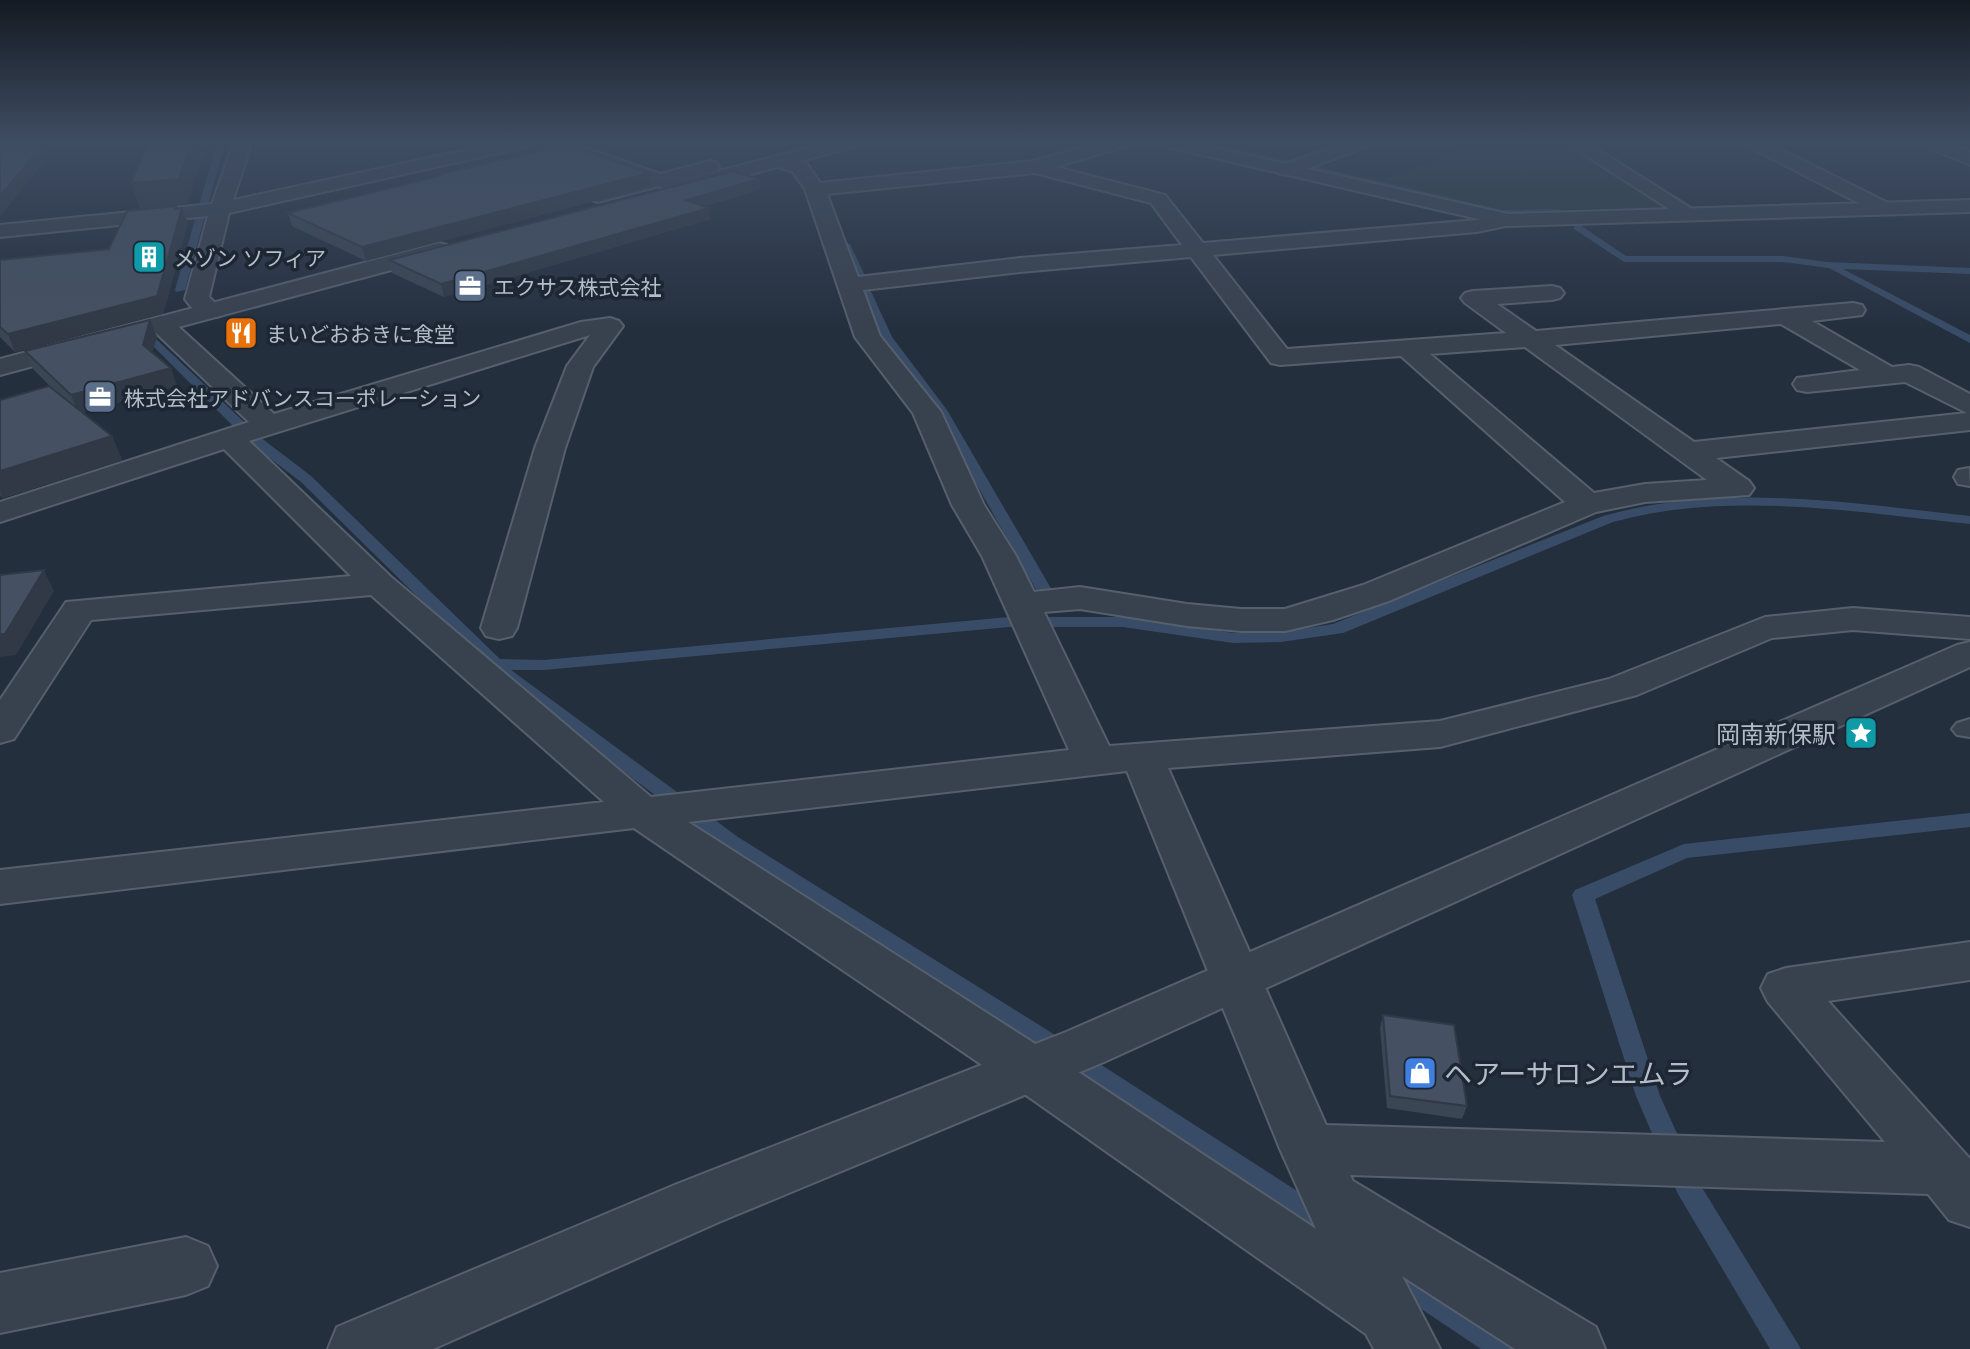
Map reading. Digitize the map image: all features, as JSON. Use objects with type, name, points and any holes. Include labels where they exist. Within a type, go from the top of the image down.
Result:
[{"type":"street","points":[[204,305],[206,210],[209,205]]},
{"type":"street","points":[[0,231],[206,210],[230,205]]},
{"type":"street","points":[[583,206],[587,205]]},
{"type":"street","points":[[819,205],[868,337],[921,402],[968,505],[1036,609],[1095,760]]},
{"type":"street","points":[[1162,205],[1280,357],[1530,339],[1853,310]]},
{"type":"street","points":[[1448,205],[1508,220]]},
{"type":"street","points":[[1675,205],[1690,214]]},
{"type":"street","points":[[1877,205],[1883,208]]},
{"type":"street","points":[[848,285],[1020,265],[1477,226],[1508,220],[1970,206]]},
{"type":"street","points":[[0,351],[204,305],[457,239]]},
{"type":"street","points":[[1036,609],[1080,598],[1241,620],[1286,620],[1320,612],[1376,593],[1587,504],[1644,493],[1738,488],[1473,298],[1552,293]]},
{"type":"street","points":[[0,367],[161,324],[204,305]]},
{"type":"street","points":[[1785,316],[1887,375]]},
{"type":"street","points":[[161,324],[379,584],[672,810],[1055,1060],[1389,1314]]},
{"type":"street","points":[[0,512],[249,431],[590,327],[610,326],[580,366],[550,448],[499,628]]},
{"type":"street","points":[[1406,347],[1587,504]]},
{"type":"street","points":[[1807,384],[1909,373],[1970,405]]},
{"type":"street","points":[[1688,452],[1970,421]]},
{"type":"street","points":[[0,730],[79,610],[379,584]]},
{"type":"street","points":[[0,887],[1095,760],[1440,734],[1623,687],[1765,628],[1853,619],[1970,628]]},
{"type":"street","points":[[360,1349],[698,1203],[1055,1060],[1970,653]]},
{"type":"street","points":[[1143,758],[1308,1149],[1389,1314]]},
{"type":"street","points":[[1956,1185],[1786,988],[1970,961]]},
{"type":"street","points":[[1308,1149],[1674,1161],[1956,1185]]},
{"type":"street","points":[[1339,1209],[1573,1349]]},
{"type":"street","points":[[0,1303],[186,1266]]},
{"type":"green space","points":[[1478,205],[1666,205],[1663,208],[1504,211]]},
{"type":"building","points":[[321,205],[525,205],[362,247],[288,213]]},
{"type":"building","points":[[602,205],[700,205],[709,208],[441,284],[389,260]]},
{"type":"building","points":[[176,206],[175,209],[182,208],[157,296],[8,334],[0,327],[0,260],[109,249],[127,211]]},
{"type":"building","points":[[150,320],[143,345],[171,368],[71,395],[25,351]]},
{"type":"building","points":[[49,386],[112,436],[0,471],[0,400]]},
{"type":"building","points":[[44,570],[5,634],[0,634],[0,575]]},
{"type":"building","name":"ヘアーサロンエムラ","points":[[1383,1015],[1454,1025],[1467,1106],[1390,1096]]},
{"type":"waterway","points":[[180,290],[204,205]]},
{"type":"waterway","points":[[1468,205],[1502,213],[1559,212]]},
{"type":"waterway","points":[[1577,227],[1624,259],[1783,259],[1827,265],[1970,271]]},
{"type":"waterway","points":[[845,244],[862,280]]},
{"type":"waterway","points":[[1834,268],[1970,340]]},
{"type":"waterway","points":[[865,289],[886,338],[941,410],[1055,609]]},
{"type":"waterway","points":[[154,341],[255,440],[306,479],[508,676],[731,842],[1036,1035],[1326,1225]]},
{"type":"waterway","points":[[496,664],[544,665],[1009,622],[1123,622],[1233,638],[1281,637],[1337,629],[1608,519],[1647,508],[1745,501],[1840,506],[1970,520]]},
{"type":"waterway","points":[[1786,1349],[1691,1194],[1648,1096],[1583,895],[1684,851],[1970,820]]},
{"type":"waterway","points":[[1388,1271],[1507,1349]]},
{"type":"place","name":"メゾン ソフィア","points":[[149,257]]},
{"type":"place","name":"エクサス株式会社","points":[[470,286]]},
{"type":"place","name":"まいどおおきに食堂","points":[[241,333]]},
{"type":"place","name":"株式会社アドバンスコーポレーション","points":[[100,397]]},
{"type":"place","name":"岡南新保駅","points":[[1861,733]]},
{"type":"place","name":"ヘアーサロンエムラ","points":[[1420,1073]]}]
